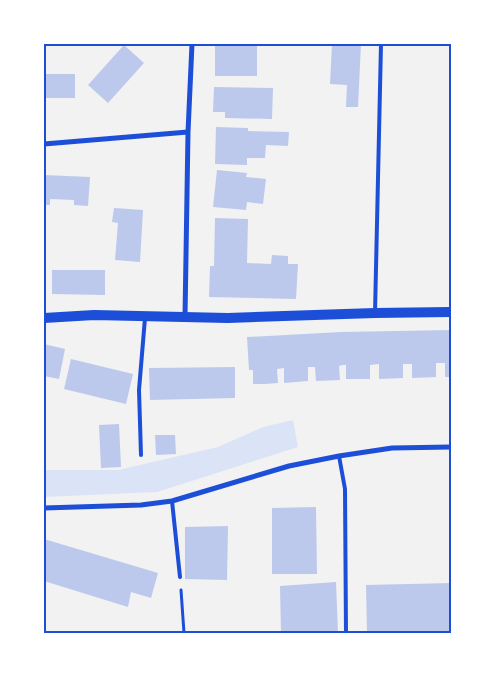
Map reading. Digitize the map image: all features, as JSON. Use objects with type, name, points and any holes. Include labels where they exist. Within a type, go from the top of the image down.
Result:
[{"type":"main road","points":[[44,318],[94,315],[228,318],[451,312]]},
{"type":"street","points":[[185,317],[188,132],[192,44]]},
{"type":"street","points":[[44,144],[188,132]]},
{"type":"street","points":[[44,508],[141,505],[172,501],[289,466],[339,456],[392,448],[451,447]]},
{"type":"lane","points":[[375,313],[380,44]]},
{"type":"lane","points":[[141,455],[139,390],[145,316]]},
{"type":"lane","points":[[339,456],[345,490],[346,633]]},
{"type":"lane","points":[[172,501],[180,577]]},
{"type":"path","points":[[180,577],[184,633]]},
{"type":"shaded area","points":[[293,420],[298,447],[157,492],[44,497],[44,470],[118,470],[218,447],[263,427]]},
{"type":"building","points":[[215,44],[257,44],[257,76],[215,76]]},
{"type":"building","points":[[332,44],[361,44],[358,107],[346,107],[347,85],[330,84]]},
{"type":"building","points":[[124,45],[144,63],[108,103],[88,85]]},
{"type":"building","points":[[44,74],[75,74],[75,98],[44,98]]},
{"type":"building","points":[[214,87],[273,88],[272,119],[225,118],[225,112],[213,112]]},
{"type":"building","points":[[216,127],[248,128],[248,131],[289,132],[288,146],[266,145],[265,158],[247,158],[247,165],[215,164]]},
{"type":"building","points":[[217,170],[247,173],[246,177],[266,179],[263,204],[247,202],[246,210],[213,207]]},
{"type":"building","points":[[44,175],[90,177],[88,206],[74,205],[74,200],[50,199],[50,205],[44,205]]},
{"type":"building","points":[[114,208],[143,210],[140,262],[115,260],[118,223],[112,222]]},
{"type":"building","points":[[215,218],[248,219],[247,263],[271,264],[272,255],[288,256],[288,264],[298,264],[296,299],[209,297],[210,266],[214,266]]},
{"type":"building","points":[[52,270],[105,270],[105,295],[52,294]]},
{"type":"building","points":[[451,330],[451,377],[445,377],[445,363],[436,363],[436,377],[412,378],[412,364],[403,364],[403,378],[379,379],[379,364],[370,365],[370,379],[346,379],[346,365],[343,365],[339,366],[340,380],[316,381],[315,367],[308,367],[308,381],[284,383],[284,368],[277,369],[278,383],[253,384],[253,370],[249,370],[247,337],[341,332]]},
{"type":"building","points":[[44,344],[65,349],[59,379],[44,376]]},
{"type":"building","points":[[71,359],[133,374],[126,404],[64,389]]},
{"type":"building","points":[[235,367],[235,398],[150,400],[149,368]]},
{"type":"building","points":[[119,424],[121,467],[101,468],[99,425]]},
{"type":"building","points":[[155,435],[175,435],[176,454],[156,455]]},
{"type":"building","points":[[316,507],[317,574],[272,574],[272,508]]},
{"type":"building","points":[[228,526],[227,580],[185,579],[185,527]]},
{"type":"building","points":[[44,539],[158,573],[151,598],[131,592],[128,607],[44,581]]},
{"type":"building","points":[[336,582],[338,633],[281,633],[280,586]]},
{"type":"building","points":[[451,583],[451,633],[367,633],[366,585]]}]
